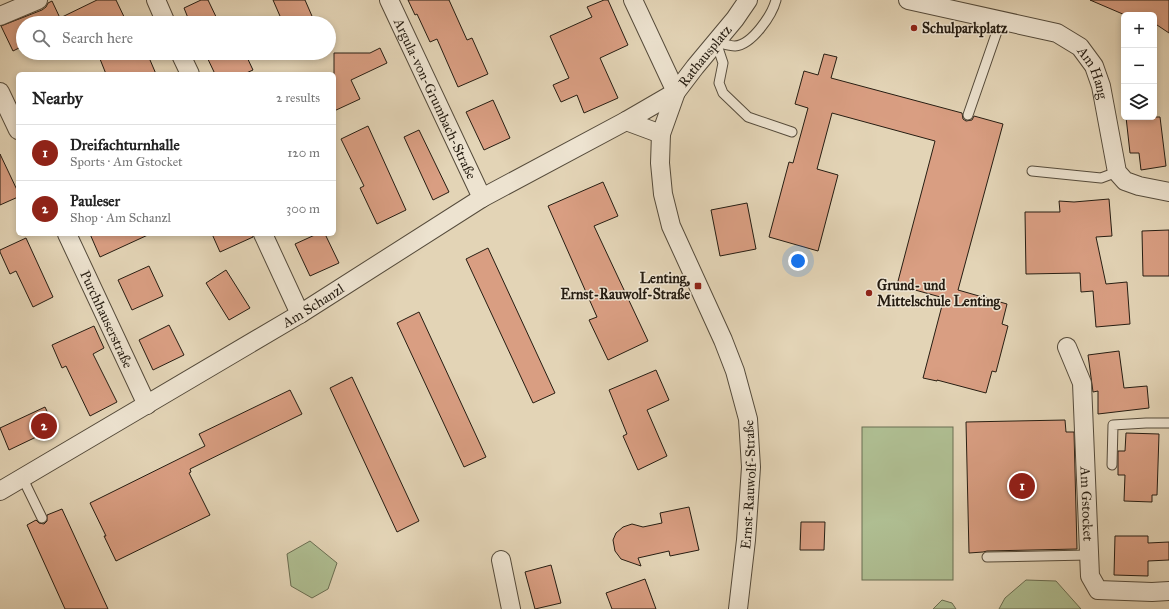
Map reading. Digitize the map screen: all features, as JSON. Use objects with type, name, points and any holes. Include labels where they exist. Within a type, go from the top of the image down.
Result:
[{"type":"street","points":[[0,16],[38,0]]},
{"type":"street","points":[[156,0],[163,16]]},
{"type":"street","name":"Argula-von-Grumbach-Straße","points":[[389,0],[482,198]]},
{"type":"street","points":[[633,0],[676,92]]},
{"type":"street","name":"Rathausplatz","points":[[676,92],[735,19],[748,0]]},
{"type":"street","name":"Am Hang","points":[[908,0],[1057,33],[1080,47],[1094,66],[1101,86],[1117,172]]},
{"type":"street","points":[[183,60],[189,72]]},
{"type":"street","points":[[0,92],[16,126]]},
{"type":"street","name":"Am Schanzl","points":[[0,491],[300,314],[482,198],[626,121],[676,92]]},
{"type":"street","name":"Ernst-Rauwolf-Straße","points":[[676,92],[662,134],[660,163],[663,194],[671,226],[723,340],[735,371],[748,419],[751,467],[746,540],[738,609]]},
{"type":"street","points":[[626,121],[662,134]]},
{"type":"street","points":[[1117,172],[1125,181],[1139,186],[1169,192]]},
{"type":"street","name":"Purchhauserstraße","points":[[68,236],[147,405]]},
{"type":"street","points":[[264,236],[300,314]]},
{"type":"street","name":"Am Gstocket","points":[[1067,347],[1082,383],[1090,576],[1098,590],[1152,592],[1169,591]]},
{"type":"street","points":[[501,560],[511,609]]},
{"type":"lane","points":[[776,0],[774,7],[756,34],[743,43],[735,46],[716,42],[723,64],[719,83],[723,93],[748,118],[792,132]]},
{"type":"lane","points":[[968,115],[1001,20]]},
{"type":"lane","points":[[1032,171],[1101,178],[1117,172]]},
{"type":"lane","points":[[1112,465],[1113,425],[1146,422],[1169,423]]},
{"type":"lane","points":[[22,477],[42,518]]},
{"type":"lane","points":[[987,557],[1088,555]]},
{"type":"green space","points":[[862,427],[953,427],[953,580],[862,580]]},
{"type":"green space","points":[[310,541],[337,563],[328,589],[312,598],[291,586],[287,554]]},
{"type":"green space","points":[[1026,580],[1056,581],[1081,609],[999,609],[1005,598]]},
{"type":"green space","points":[[942,600],[952,603],[956,609],[933,609]]},
{"type":"building","points":[[97,0],[116,0],[124,16],[64,16]]},
{"type":"building","points":[[201,0],[208,0],[216,16],[187,16],[184,8]]},
{"type":"building","points":[[273,0],[305,0],[312,16],[280,16]]},
{"type":"building","points":[[408,0],[449,0],[467,40],[472,38],[488,74],[458,87],[437,39],[430,42],[417,14],[415,15]]},
{"type":"building","points":[[604,0],[608,0],[628,45],[600,58],[618,98],[584,113],[577,95],[561,102],[553,85],[569,78],[550,36],[592,17],[587,7]]},
{"type":"building","points":[[1090,0],[1169,0],[1169,33],[1157,25],[1157,12],[1121,12],[1121,13]]},
{"type":"building","points":[[52,1],[59,16],[27,16],[42,10]]},
{"type":"building","points":[[16,20],[16,50],[13,51],[1,26]]},
{"type":"building","points":[[380,48],[387,63],[351,80],[360,99],[336,110],[336,72],[334,72],[334,60],[336,60],[336,53],[370,53]]},
{"type":"building","points":[[824,54],[837,57],[831,78],[962,113],[963,119],[966,121],[972,120],[974,116],[1003,124],[958,290],[1007,304],[1002,324],[1008,326],[996,372],[992,371],[986,393],[937,380],[923,378],[944,298],[897,285],[935,141],[832,113],[817,169],[838,175],[818,251],[769,237],[789,162],[793,163],[808,108],[795,104],[804,71],[818,75]]},
{"type":"building","points":[[100,60],[150,60],[155,72],[105,72]]},
{"type":"building","points":[[208,60],[248,60],[253,70],[248,72],[214,72]]},
{"type":"building","points":[[493,100],[510,138],[484,150],[466,112]]},
{"type":"building","points":[[1157,117],[1160,117],[1166,166],[1141,170],[1139,153],[1130,153],[1126,120],[1157,120]]},
{"type":"building","points":[[368,126],[406,210],[377,224],[360,188],[364,186],[341,139]]},
{"type":"building","points":[[419,130],[449,192],[433,200],[404,137]]},
{"type":"building","points":[[0,154],[16,188],[16,198],[0,205]]},
{"type":"building","points":[[603,182],[618,216],[594,226],[648,341],[608,360],[589,320],[597,317],[548,206]]},
{"type":"building","points":[[1109,199],[1112,236],[1096,237],[1106,284],[1127,282],[1130,324],[1096,327],[1093,291],[1081,292],[1080,273],[1026,274],[1025,212],[1060,212],[1059,201],[1074,202]]},
{"type":"building","points":[[747,203],[756,249],[720,256],[711,210]]},
{"type":"building","points":[[1169,230],[1169,276],[1143,276],[1142,231]]},
{"type":"building","points":[[91,236],[146,236],[100,257]]},
{"type":"building","points":[[213,236],[253,236],[253,237],[220,252]]},
{"type":"building","points":[[313,236],[326,236],[339,263],[310,276],[295,244]]},
{"type":"building","points":[[26,238],[53,297],[33,307],[16,271],[10,274],[0,252],[0,250]]},
{"type":"building","points":[[488,248],[555,393],[533,403],[466,259]]},
{"type":"building","points":[[149,266],[163,296],[132,310],[118,280]]},
{"type":"building","points":[[226,270],[250,308],[229,320],[206,283]]},
{"type":"building","points":[[419,312],[486,457],[464,467],[397,323]]},
{"type":"building","points":[[169,325],[184,355],[153,370],[139,340]]},
{"type":"building","points":[[94,326],[104,348],[93,354],[117,402],[90,416],[66,366],[62,368],[52,345]]},
{"type":"building","points":[[1119,351],[1124,388],[1147,386],[1149,408],[1098,414],[1098,391],[1093,392],[1088,355]]},
{"type":"building","points":[[656,370],[669,400],[647,410],[667,456],[638,470],[623,436],[627,434],[609,390]]},
{"type":"building","points":[[352,377],[419,521],[397,532],[330,388]]},
{"type":"building","points":[[290,390],[302,414],[190,469],[191,472],[189,473],[210,515],[116,561],[90,503],[205,446],[199,434]]},
{"type":"building","points":[[45,407],[55,428],[9,450],[0,428]]},
{"type":"building","points":[[1065,420],[1066,432],[1074,432],[1077,549],[987,551],[969,553],[966,422]]},
{"type":"building","points":[[1126,433],[1159,434],[1157,495],[1152,495],[1152,502],[1124,501],[1125,475],[1118,475],[1118,451],[1125,451]]},
{"type":"building","points":[[689,507],[699,550],[670,556],[669,551],[638,558],[641,566],[621,559],[615,551],[613,540],[616,533],[623,527],[632,524],[643,527],[662,523],[660,513]]},
{"type":"building","points":[[62,509],[108,609],[65,609],[27,525],[36,520],[39,523],[44,524],[47,521],[47,515]]},
{"type":"building","points":[[801,522],[825,522],[824,550],[800,550]]},
{"type":"building","points":[[1115,536],[1148,536],[1148,543],[1169,542],[1169,560],[1148,561],[1148,576],[1114,575]]},
{"type":"building","points":[[551,565],[561,603],[535,609],[525,572]]},
{"type":"building","points":[[645,579],[656,609],[612,609],[606,593]]},
{"type":"place","name":"Schulparkplatz","points":[[914,28]]},
{"type":"place","name":"Lenting, Ernst-Rauwolf-Straße","points":[[698,286]]},
{"type":"place","name":"Grund- und Mittelschule Lenting","points":[[869,293]]},
{"type":"place","name":"Pauleser","points":[[44,426]]},
{"type":"place","name":"Dreifachturnhalle","points":[[1022,486]]}]
